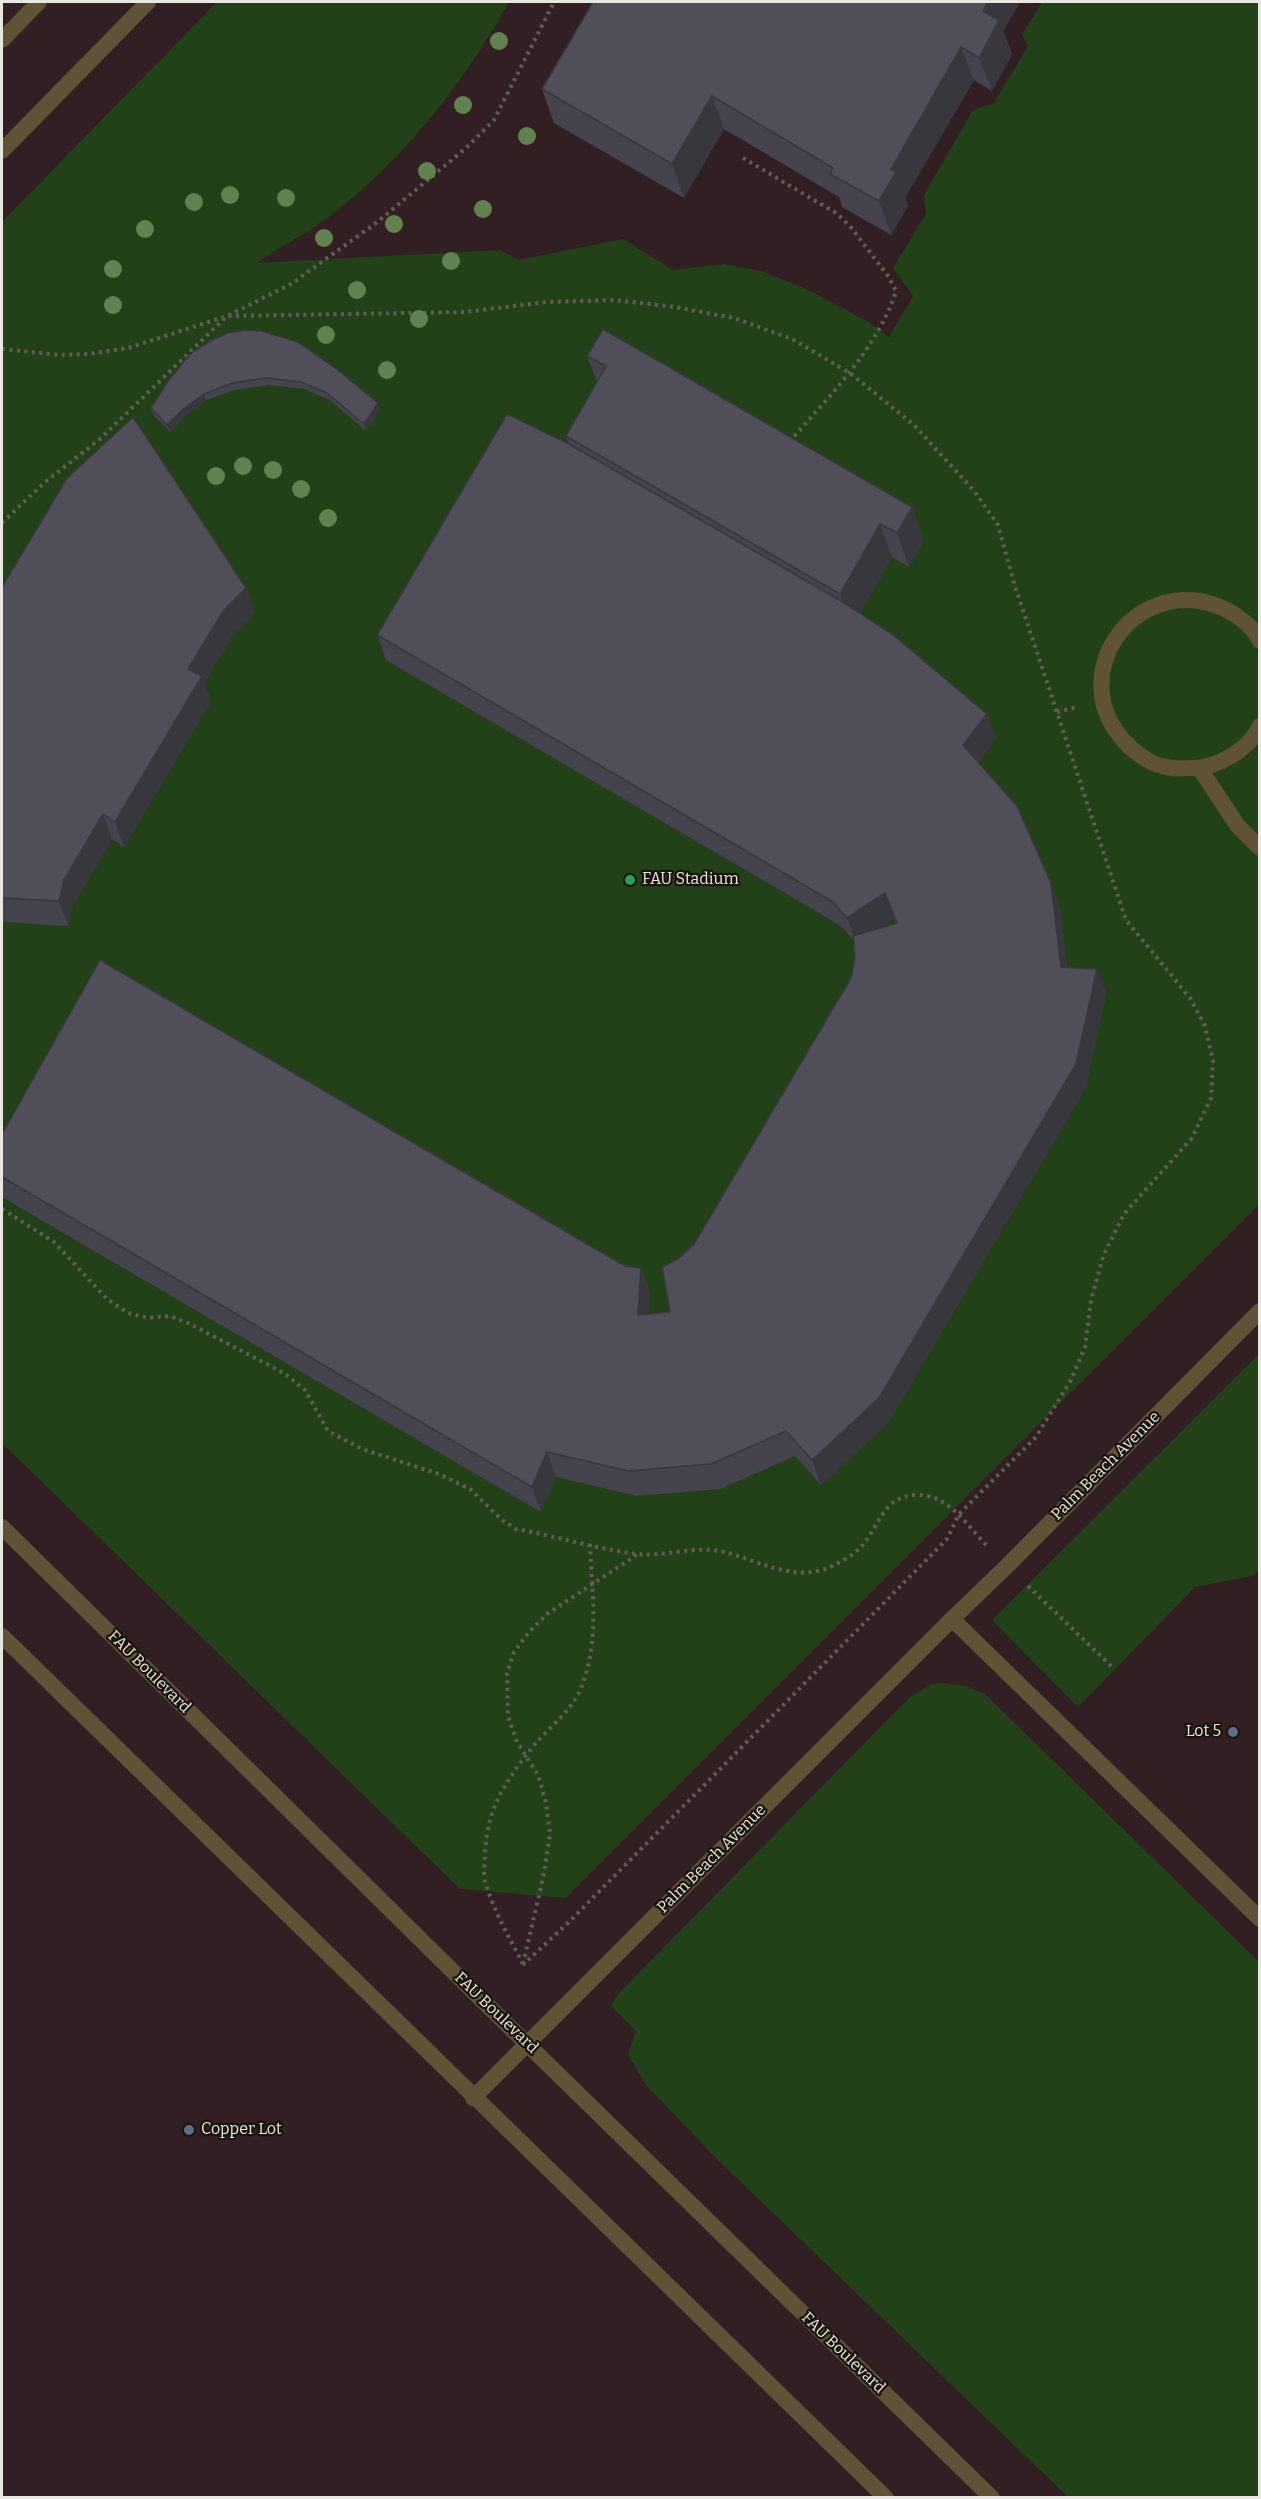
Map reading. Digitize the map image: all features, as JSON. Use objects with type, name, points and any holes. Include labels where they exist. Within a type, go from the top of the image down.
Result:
[{"type":"street","points":[[2,40],[39,2]]},
{"type":"street","points":[[2,152],[148,2]]},
{"type":"street","points":[[1260,641],[1257,634],[1231,610],[1198,599],[1163,602],[1134,616],[1113,640],[1102,669],[1102,701],[1114,730],[1135,753],[1166,767],[1200,769],[1232,757],[1260,726]]},
{"type":"street","points":[[1200,769],[1237,825],[1260,848]]},
{"type":"street","name":"Palm Beach Avenue","points":[[473,2098],[952,1619],[1008,1566],[1260,1311]]},
{"type":"street","name":"FAU Boulevard","points":[[5,1536],[528,2043],[992,2498]]},
{"type":"street","points":[[952,1619],[1260,1919]]},
{"type":"street","points":[[2,1636],[473,2098],[886,2498]]},
{"type":"path","points":[[2,349],[40,354],[89,354],[128,348],[227,316],[291,284],[336,253],[466,148],[494,120],[554,2]]},
{"type":"path","points":[[743,158],[836,213],[850,226],[888,276],[896,291],[891,308],[850,373],[784,448]]},
{"type":"path","points":[[2,523],[45,482],[100,439],[227,316],[465,312],[546,302],[615,300],[734,318],[792,339],[850,373],[914,425],[975,492],[998,525],[1018,594],[1126,920],[1190,998],[1205,1026],[1213,1061],[1211,1098],[1192,1138],[1124,1214],[1104,1254],[1091,1300],[1085,1347],[1071,1380],[1035,1437],[959,1514],[947,1539],[578,1913],[523,1965]]},
{"type":"path","points":[[2,1209],[54,1242],[107,1299],[128,1313],[148,1318],[170,1316],[284,1373],[305,1390],[328,1431],[362,1449],[439,1474],[470,1489],[502,1520],[516,1529],[638,1554],[717,1550],[750,1559],[782,1572],[802,1573],[826,1569],[861,1547],[885,1509],[900,1499],[915,1494],[931,1496],[959,1514],[971,1530],[1112,1667]]},
{"type":"path","points":[[523,1965],[495,1909],[485,1879],[490,1814],[501,1791],[525,1757],[581,1689],[595,1629],[590,1544]]},
{"type":"path","points":[[523,1965],[543,1878],[550,1834],[546,1803],[538,1775],[517,1742],[508,1716],[507,1673],[514,1652],[547,1614],[638,1554]]},
{"type":"shaded area","points":[[2,2],[1259,2],[1259,2497],[2,2498]]},
{"type":"green space","name":"FAU Stadium","points":[[217,2],[509,2],[450,93],[404,149],[351,199],[323,221],[257,263],[500,250],[518,260],[623,239],[673,270],[723,264],[761,271],[808,290],[867,321],[889,337],[913,296],[893,268],[926,214],[924,195],[973,110],[994,103],[1028,46],[1022,35],[1042,2],[1259,2],[1259,1204],[565,1898],[460,1889],[2,1443],[2,222]]},
{"type":"green space","points":[[1259,1354],[1259,1571],[1251,1576],[1195,1587],[1078,1707],[992,1620]]},
{"type":"green space","points":[[931,1684],[966,1686],[985,1694],[1259,1962],[1259,2497],[1068,2497],[715,2157],[646,2085],[628,2055],[636,2031],[611,2006],[618,1994],[910,1697]]},
{"type":"building","points":[[593,2],[988,2],[983,11],[999,20],[979,58],[961,47],[891,169],[896,172],[879,201],[830,174],[833,168],[712,96],[672,164],[542,89]]},
{"type":"building","points":[[603,329],[912,507],[897,533],[880,524],[840,594],[566,436],[606,366],[587,356]]},
{"type":"building","points":[[246,330],[262,331],[298,342],[338,370],[378,403],[364,424],[327,393],[301,382],[266,378],[232,383],[204,394],[182,410],[167,425],[151,408],[168,381],[191,353],[227,333]]},
{"type":"building","points":[[507,414],[569,444],[843,602],[892,634],[987,714],[963,745],[1017,806],[1051,883],[1061,967],[1097,969],[1076,1064],[879,1398],[812,1460],[786,1431],[711,1464],[628,1471],[547,1452],[532,1487],[2,1177],[2,1134],[100,960],[625,1266],[641,1268],[638,1315],[670,1312],[662,1267],[679,1258],[694,1244],[851,978],[855,957],[853,936],[897,923],[885,893],[847,918],[833,902],[377,635]]},
{"type":"building","points":[[133,417],[246,588],[224,610],[188,669],[202,676],[115,822],[103,814],[64,880],[59,901],[2,898],[2,587],[67,478]]},
{"type":"place","name":"FAU Stadium","points":[[630,880]]},
{"type":"place","name":"Lot 5","points":[[1233,1732]]},
{"type":"place","name":"Copper Lot","points":[[189,2130]]}]
